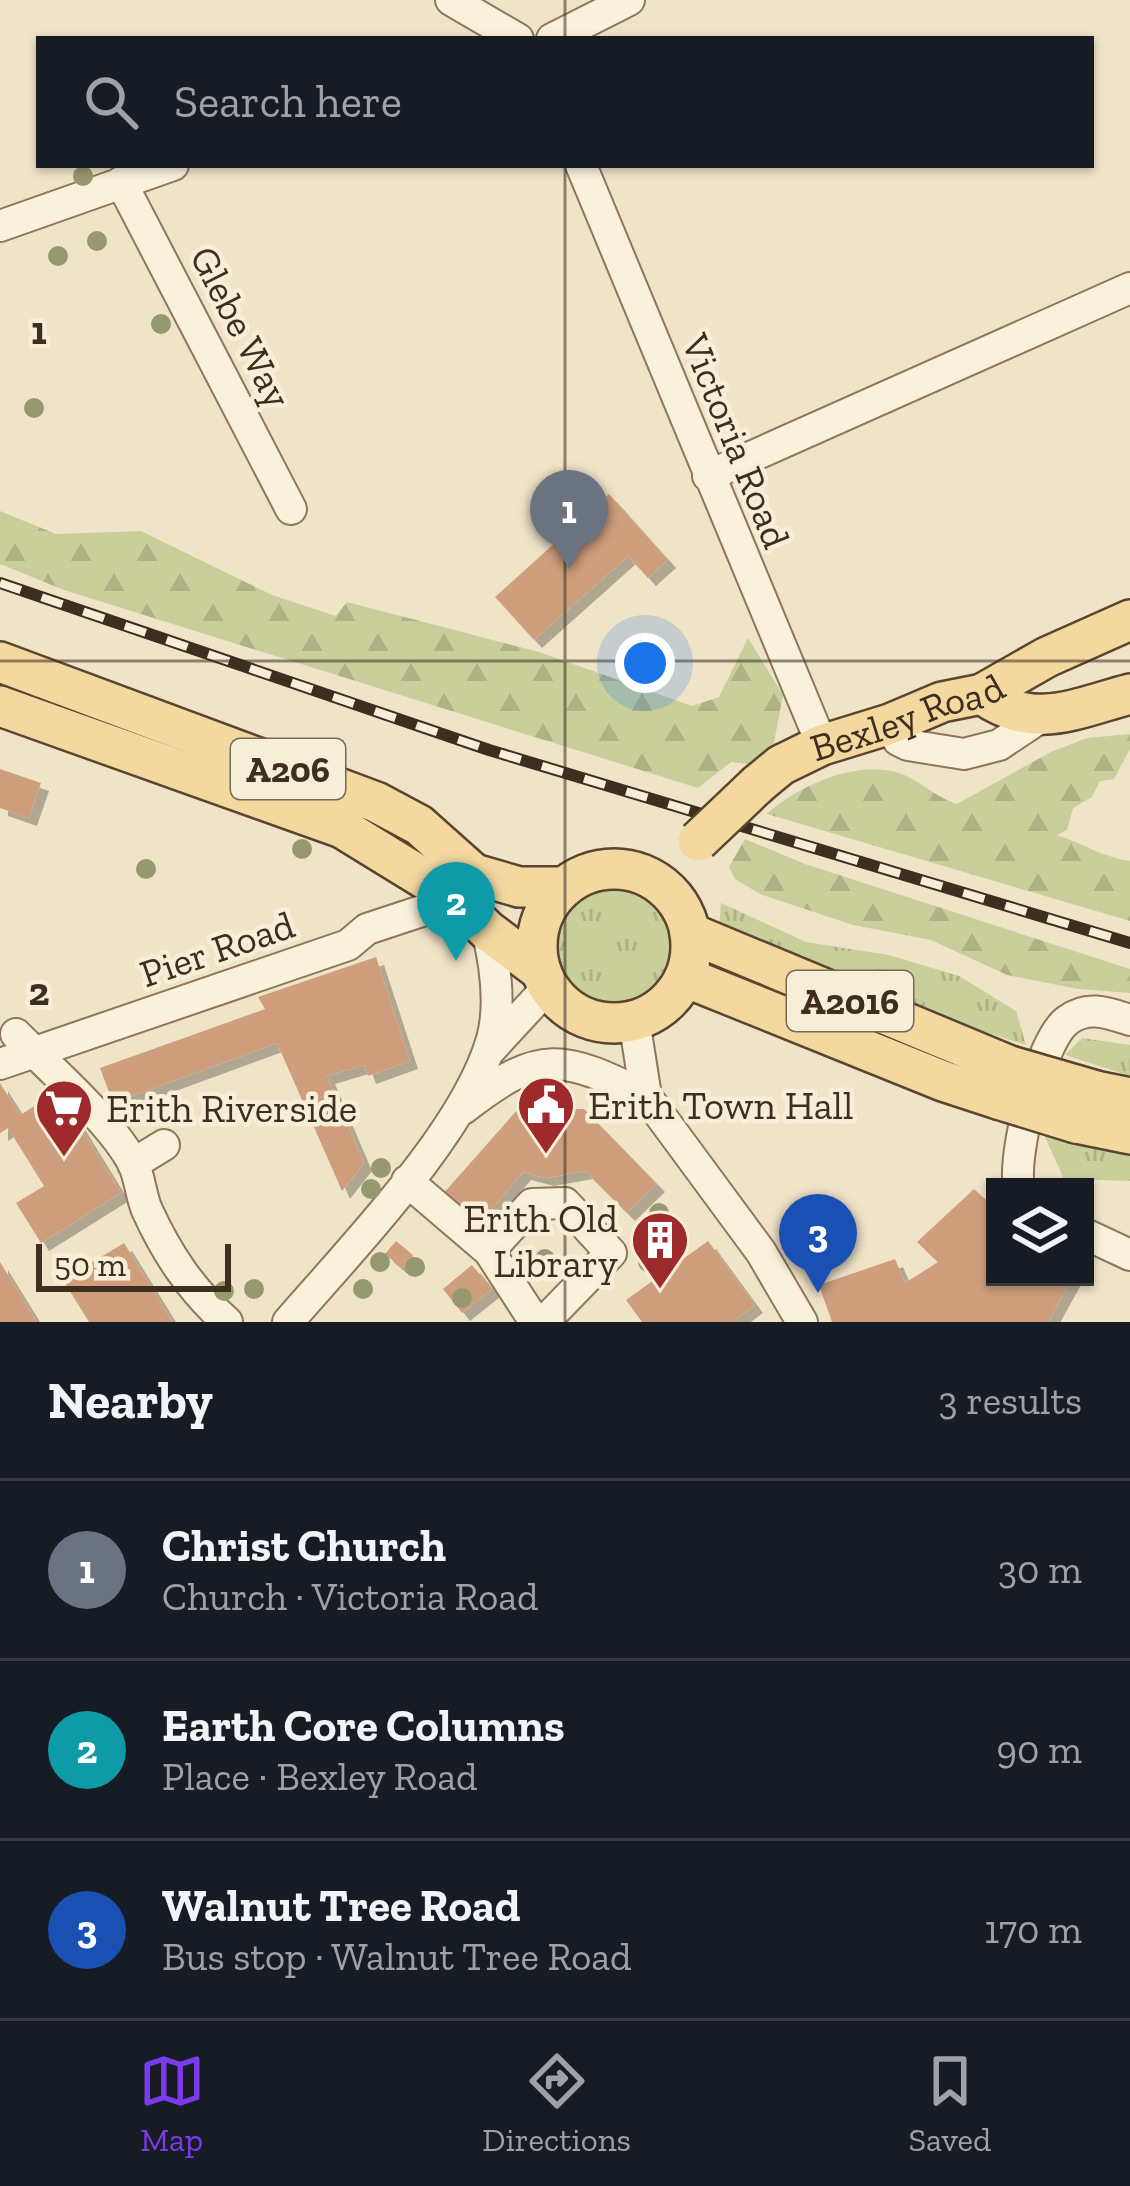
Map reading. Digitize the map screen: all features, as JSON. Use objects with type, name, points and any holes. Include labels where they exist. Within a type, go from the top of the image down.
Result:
[{"type":"main road","name":"Bexley Road","points":[[639,872],[698,841],[782,765],[822,745],[942,702],[982,694],[1047,657],[1130,620]]},
{"type":"main road","name":"A206","points":[[0,662],[376,802],[419,825],[474,874],[519,887],[564,887]]},
{"type":"main road","points":[[982,694],[1013,713],[1041,717],[1130,694]]},
{"type":"main road","name":"A206","points":[[0,706],[342,828],[455,900],[544,979]]},
{"type":"main road","name":"Bexley Road","points":[[684,918],[698,841]]},
{"type":"main road","points":[[613,868],[639,872],[661,884],[684,918],[685,977],[673,996],[634,1020],[602,1022],[571,1010],[544,979],[538,934],[546,908],[564,887],[587,873],[613,868]]},
{"type":"main road","name":"A2016","points":[[684,918],[1004,1082]]},
{"type":"main road","name":"A2016","points":[[685,977],[943,1081],[1004,1082],[1101,1104],[1130,1133]]},
{"type":"street","points":[[452,0],[513,36]]},
{"type":"street","points":[[558,36],[624,1]]},
{"type":"street","points":[[0,226],[164,168]]},
{"type":"street","name":"Victoria Road","points":[[582,168],[822,745]]},
{"type":"street","name":"Glebe Way","points":[[121,182],[291,509]]},
{"type":"street","points":[[708,476],[1130,287]]},
{"type":"street","points":[[890,724],[898,740],[908,745],[964,754],[999,745],[1041,717]]},
{"type":"street","name":"Pier Road","points":[[0,1064],[25,1044],[348,945],[367,929],[455,900]]},
{"type":"street","points":[[486,1055],[496,1012],[487,930]]},
{"type":"street","points":[[288,1322],[407,1181],[456,1115],[486,1055],[544,979]]},
{"type":"street","points":[[1016,1178],[1052,1036],[1067,1020],[1088,1010],[1130,1020]]},
{"type":"street","points":[[634,1020],[646,1096]]},
{"type":"street","points":[[25,1044],[95,1116],[133,1164],[145,1206],[174,1261],[195,1293],[227,1322]]},
{"type":"street","points":[[456,1115],[501,1079],[538,1065],[563,1062],[590,1068],[646,1096],[761,1252],[802,1322]]},
{"type":"street","points":[[133,1164],[164,1145]]},
{"type":"street","points":[[407,1181],[489,1251],[540,1322],[611,1253],[565,1203],[532,1204],[489,1251]]},
{"type":"street","points":[[1094,1238],[1130,1255]]},
{"type":"green space","points":[[0,511],[56,534],[141,531],[272,595],[336,616],[347,602],[539,652],[692,706],[719,697],[748,638],[783,695],[773,748],[758,765],[731,762],[698,788],[64,590],[0,564]]},
{"type":"green space","points":[[1130,734],[1130,749],[1114,779],[1100,781],[1092,797],[1073,808],[1067,830],[1057,835],[1130,861],[1130,921],[767,814],[811,785],[865,770],[899,773],[957,804],[1051,752],[1087,738]]},
{"type":"green space","points":[[745,839],[805,864],[1130,969],[1130,993],[1007,975],[931,940],[853,925],[760,894],[735,879],[729,867]]},
{"type":"green space","points":[[614,890],[636,895],[654,907],[666,925],[671,947],[666,969],[654,987],[636,999],[614,1004],[592,999],[574,987],[562,969],[557,947],[562,925],[574,907],[592,895]]},
{"type":"green space","points":[[721,903],[806,942],[889,955],[959,976],[1016,1011],[1026,1045],[899,1004],[719,928]]},
{"type":"green space","points":[[1082,1038],[1130,1045],[1130,1076],[1065,1055]]},
{"type":"green space","points":[[1044,1135],[1130,1154],[1130,1181],[1064,1178]]},
{"type":"building","points":[[609,494],[668,560],[648,578],[628,556],[534,640],[495,597]]},
{"type":"building","points":[[0,769],[41,783],[29,818],[0,808]]},
{"type":"building","points":[[376,957],[410,1061],[368,1076],[364,1065],[327,1076],[364,1163],[342,1191],[277,1043],[113,1103],[100,1068],[265,1009],[258,997]]},
{"type":"building","name":"Erith Riverside","points":[[0,1083],[20,1115],[49,1097],[73,1115],[121,1193],[41,1243],[16,1203],[44,1186],[8,1128],[0,1133]]},
{"type":"building","points":[[519,1108],[584,1109],[657,1184],[627,1213],[585,1171],[546,1178],[523,1172],[477,1227],[441,1196]]},
{"type":"building","points":[[974,1189],[986,1200],[986,1286],[1068,1286],[1048,1322],[832,1322],[819,1285],[895,1259],[905,1283],[938,1262],[917,1242]]},
{"type":"building","points":[[396,1241],[413,1255],[402,1268],[385,1254]]},
{"type":"building","points":[[708,1241],[755,1305],[732,1322],[642,1322],[626,1300]]},
{"type":"building","name":"Erith Riverside","points":[[124,1243],[173,1322],[89,1322],[63,1280]]},
{"type":"building","points":[[0,1262],[37,1322],[0,1322]]},
{"type":"building","points":[[472,1265],[492,1289],[462,1313],[443,1289]]},
{"type":"railway","points":[[0,583],[489,750],[1130,943]]},
{"type":"place","name":"Christ Church","points":[[569,569]]},
{"type":"place","name":"Earth Core Columns","points":[[456,961]]},
{"type":"place","name":"Erith Town Hall","points":[[546,1156]]},
{"type":"place","name":"Erith Riverside","points":[[64,1159]]},
{"type":"place","name":"Erith Old Library","points":[[660,1291]]},
{"type":"place","name":"Walnut Tree Road","points":[[818,1293]]}]
